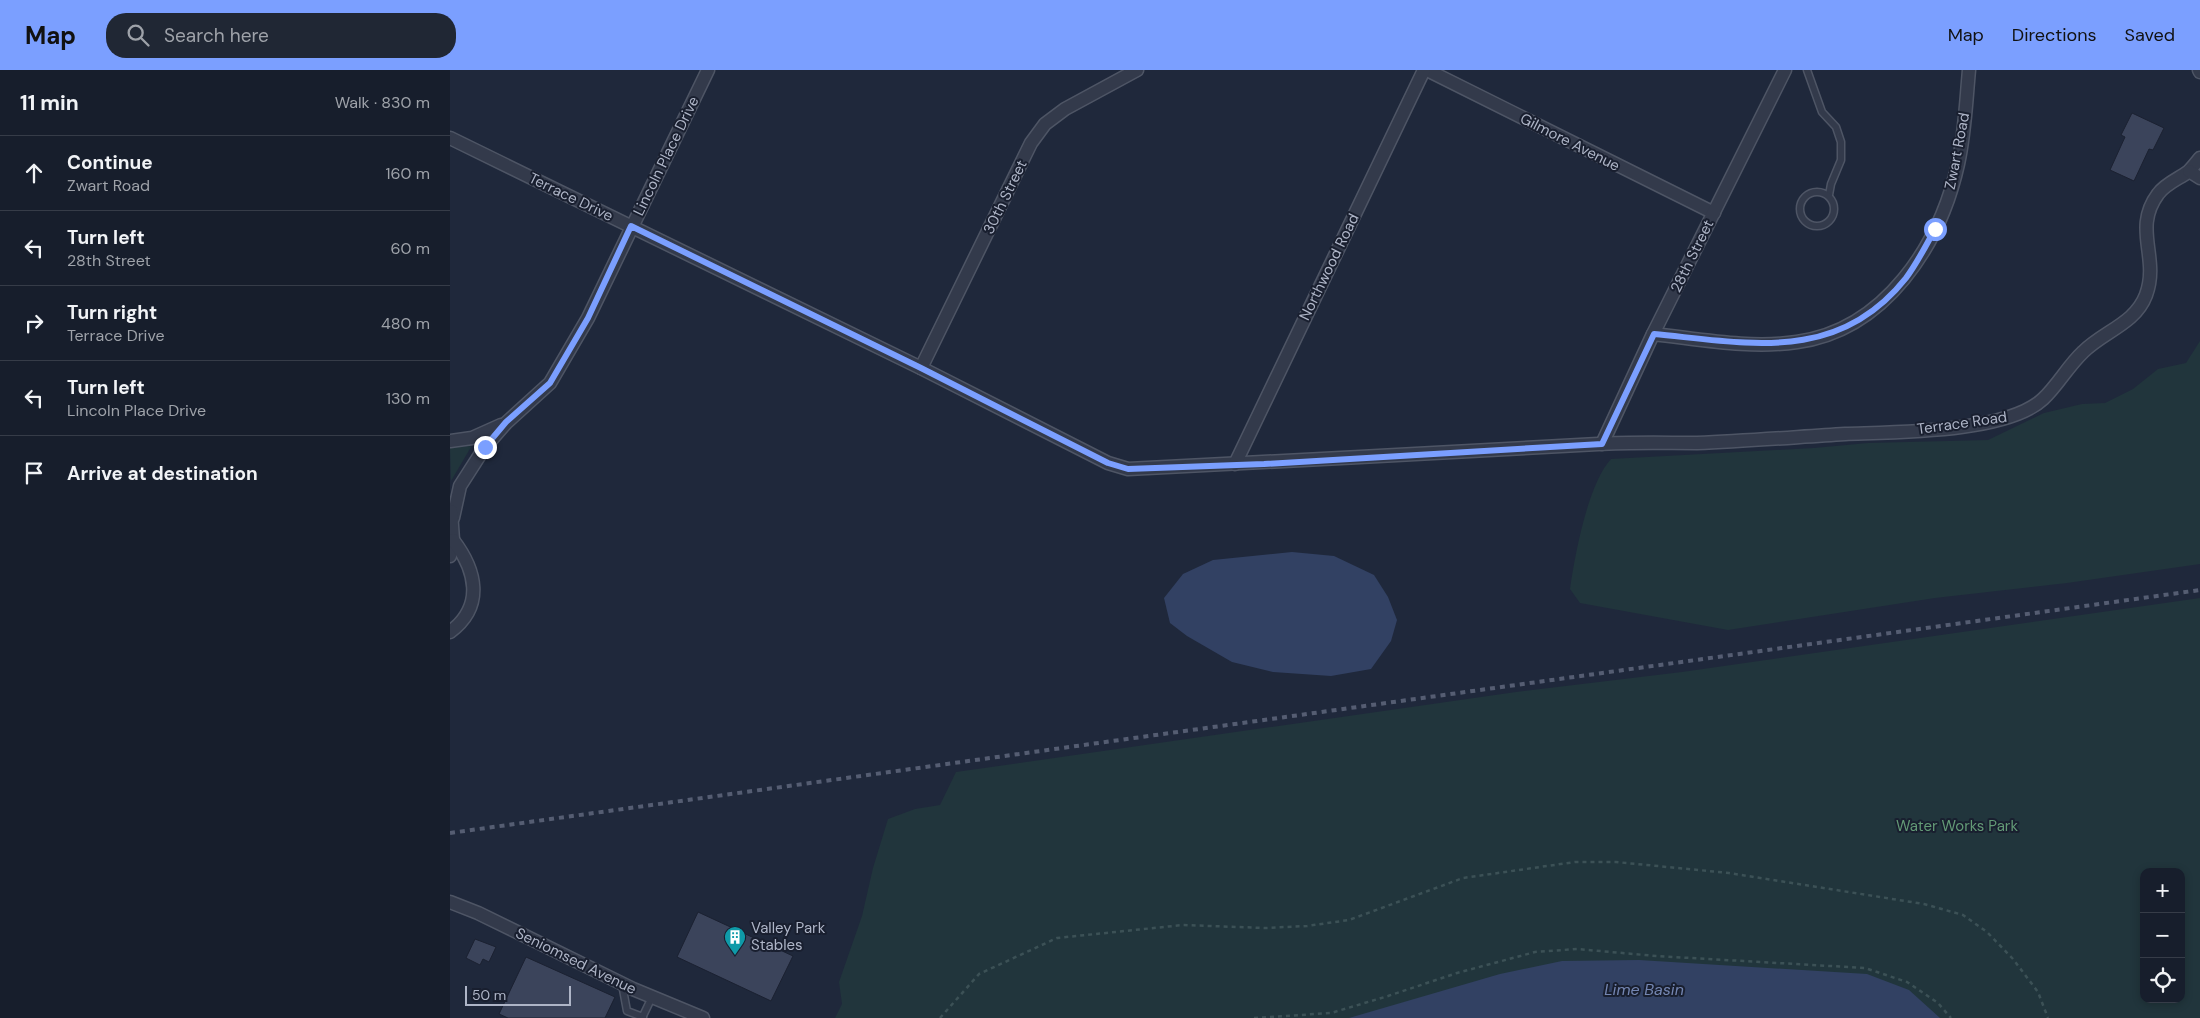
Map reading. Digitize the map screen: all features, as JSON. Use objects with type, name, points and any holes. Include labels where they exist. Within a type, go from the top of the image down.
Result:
[{"type":"street","name":"Lincoln Place Drive","points":[[453,540],[451,513],[460,486],[485,447],[506,422],[550,383],[588,318],[708,70]]},
{"type":"street","name":"30th Street","points":[[921,368],[1031,143],[1045,124],[1065,109],[1137,70]]},
{"type":"street","name":"Gilmore Avenue","points":[[1426,70],[1714,213]]},
{"type":"street","name":"Northwood Road","points":[[1234,464],[1426,70]]},
{"type":"street","name":"28th Street","points":[[1602,444],[1654,334],[1785,70]]},
{"type":"street","name":"Zwart Road","points":[[1654,334],[1761,344],[1797,342],[1815,338],[1849,325],[1879,305],[1905,279],[1919,259],[1935,229],[1948,198],[1958,165],[1964,132],[1969,70]]},
{"type":"street","name":"Terrace Drive","points":[[450,138],[921,368],[1108,463],[1128,469],[1602,444]]},
{"type":"street","name":"Terrace Road","points":[[1602,444],[1698,442],[1943,429],[2004,419],[2020,414],[2042,400],[2082,352],[2123,324],[2139,308],[2146,295],[2151,274],[2151,258],[2145,230],[2149,209],[2160,190],[2195,174],[2200,158]]},
{"type":"street","points":[[450,441],[472,438],[506,422]]},
{"type":"street","points":[[450,556],[453,540]]},
{"type":"street","points":[[450,632],[463,620],[474,593],[474,581],[470,564],[453,540]]},
{"type":"street","name":"Seniomsed Avenue","points":[[450,902],[478,913],[622,984],[703,1018]]},
{"type":"lane","points":[[1807,70],[1822,112],[1836,127],[1841,142],[1841,160],[1831,184],[1829,195],[1835,207],[1831,219],[1820,226],[1810,224],[1802,217],[1800,208],[1804,196],[1815,191],[1829,195]]},
{"type":"lane","points":[[622,984],[627,1011],[642,1018],[652,997]]},
{"type":"path","points":[[940,1018],[979,974],[1057,938],[1183,925],[1265,928],[1349,920],[1462,878],[1575,862],[1616,862],[1729,873],[1924,904],[1963,915],[1987,932],[2013,959],[2038,992],[2048,1018]]},
{"type":"path","points":[[1254,1018],[1331,1012],[1535,952],[1577,949],[1865,968],[1907,982],[1938,1004],[1951,1018]]},
{"type":"green space","points":[[2200,341],[2200,564],[2067,583],[1935,598],[1728,630],[1580,603],[1570,589],[1575,557],[1589,502],[1603,470],[1611,459],[1814,448],[1868,443],[1988,440],[2044,413],[2082,404],[2105,403],[2133,389],[2158,369],[2186,363]]},
{"type":"green space","points":[[471,447],[451,481],[450,448]]},
{"type":"green space","name":"Water Works Park","points":[[2200,598],[2200,1018],[835,1018],[842,1004],[839,982],[862,916],[873,868],[888,819],[915,809],[940,805],[956,772],[1516,692],[1682,672]]},
{"type":"water","points":[[1292,552],[1334,556],[1374,575],[1388,597],[1397,620],[1391,641],[1371,669],[1331,676],[1273,672],[1232,662],[1187,636],[1170,623],[1164,598],[1183,574],[1213,560]]},
{"type":"water","name":"Lime Basin","points":[[1639,960],[1867,974],[1909,990],[1940,1018],[1349,1018],[1500,974],[1562,961]]},
{"type":"building","points":[[2132,113],[2164,128],[2153,150],[2149,149],[2134,181],[2110,170],[2125,137],[2121,135]]},
{"type":"building","name":"Valley Park Stables","points":[[698,912],[793,956],[771,1001],[677,957]]},
{"type":"building","points":[[475,939],[496,947],[489,962],[483,959],[480,965],[466,958]]},
{"type":"building","points":[[526,957],[615,997],[605,1018],[508,1018],[499,1014]]},
{"type":"railway","points":[[450,833],[2200,590]]},
{"type":"place","name":"Valley Park Stables","points":[[735,956]]},
{"type":"route","points":[[485,447],[506,422],[550,383],[588,318],[631,226],[921,368],[1108,463],[1128,469],[1264,464],[1602,444],[1654,334],[1761,344],[1797,342],[1815,338],[1849,325],[1879,305],[1905,279],[1919,259],[1935,229]]}]
